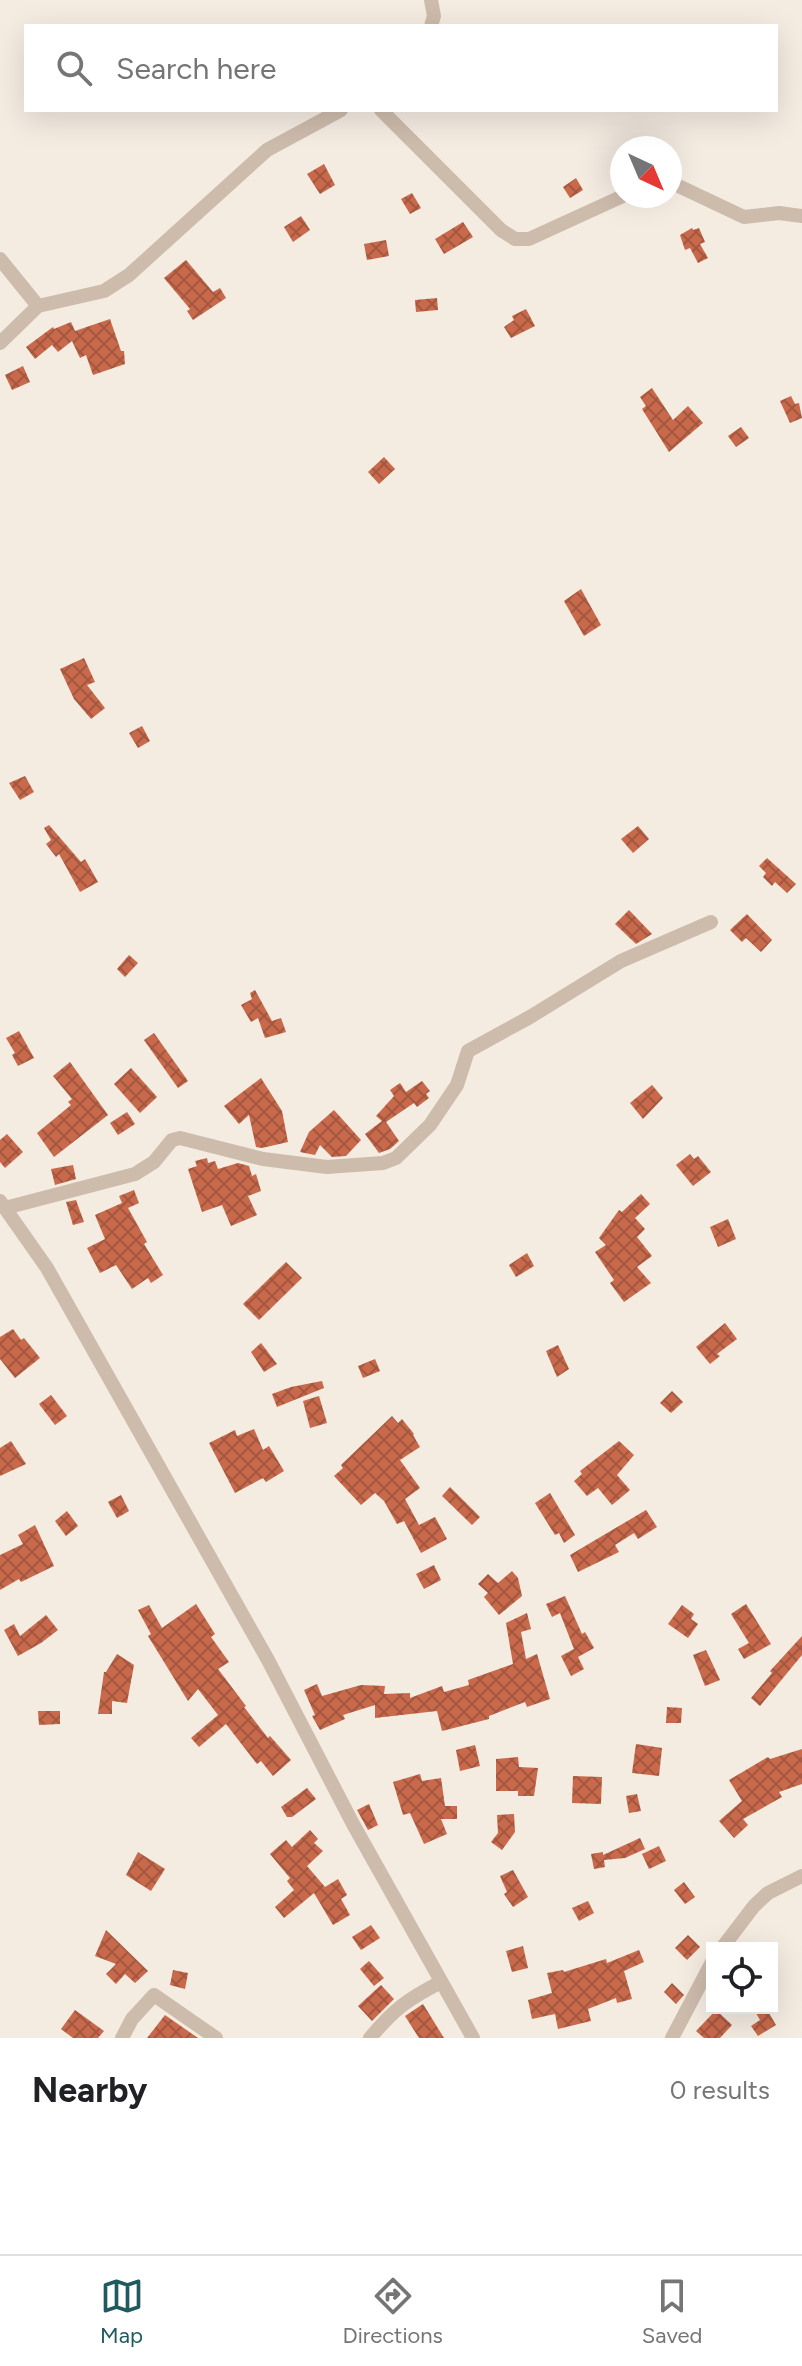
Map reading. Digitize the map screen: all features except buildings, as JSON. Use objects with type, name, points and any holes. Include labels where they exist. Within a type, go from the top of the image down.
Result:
[{"type":"street","points":[[431,0],[434,16],[432,24]]},
{"type":"street","points":[[0,343],[38,306],[104,291],[129,275],[267,150],[337,112]]},
{"type":"street","points":[[383,112],[501,230],[515,239],[529,239],[610,202]]},
{"type":"street","points":[[682,188],[744,217],[779,213],[802,216]]},
{"type":"street","points":[[0,259],[38,306]]},
{"type":"street","points":[[473,2038],[353,1824],[268,1660],[47,1268],[2,1204],[135,1174],[154,1162],[172,1140],[180,1138],[263,1159],[327,1167],[391,1161],[430,1125],[450,1097],[468,1051],[621,961],[711,922]]},
{"type":"street","points":[[727,1942],[768,1893],[802,1876]]},
{"type":"street","points":[[672,2038],[706,1973]]},
{"type":"street","points":[[370,2038],[384,2019],[409,1998],[441,1982]]},
{"type":"street","points":[[122,2038],[132,2019],[154,1995],[216,2038]]}]
